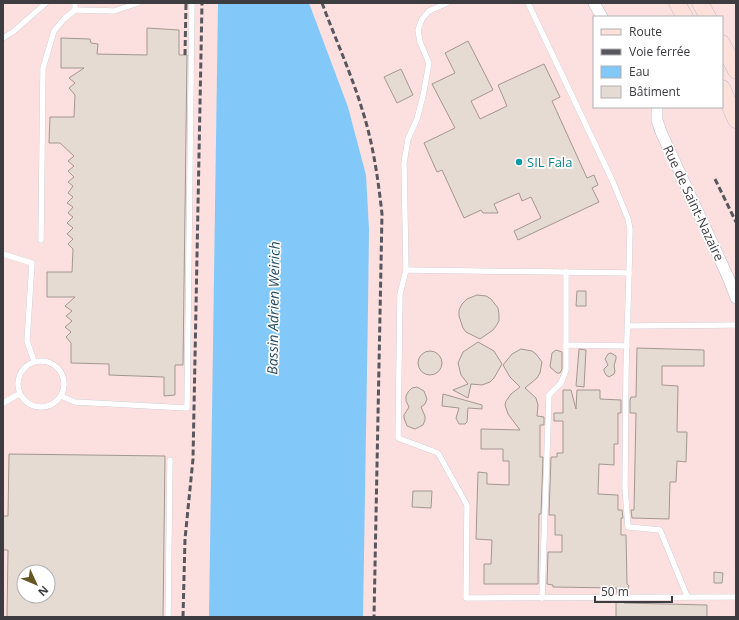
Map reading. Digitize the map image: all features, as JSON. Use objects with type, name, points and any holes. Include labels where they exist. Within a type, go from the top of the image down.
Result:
[{"type":"main road","points":[[677,3],[684,16]]},
{"type":"main road","points":[[700,3],[707,16]]},
{"type":"main road","points":[[723,45],[731,62]]},
{"type":"main road","points":[[724,95],[736,120]]},
{"type":"street","points":[[594,3],[601,16]]},
{"type":"street","name":"Rue de Saint-Nazaire","points":[[657,108],[657,120],[661,132],[728,277],[736,298]]},
{"type":"lane","points":[[3,38],[14,31],[46,3]]},
{"type":"lane","points":[[75,3],[75,10]]},
{"type":"lane","points":[[40,240],[43,68],[54,31],[64,19],[75,10],[114,11],[138,3]]},
{"type":"lane","points":[[61,396],[75,402],[187,408],[192,3]]},
{"type":"lane","points":[[447,3],[429,11],[422,19],[418,30],[420,42],[429,63],[423,96],[417,119],[408,139],[404,163],[406,270],[400,294],[398,438],[438,453],[467,505],[466,598],[736,597]]},
{"type":"lane","points":[[528,3],[613,182],[628,219],[630,229],[625,487],[628,527],[660,530],[688,596]]},
{"type":"lane","points":[[3,254],[32,262],[27,341],[34,361]]},
{"type":"lane","points":[[406,270],[629,273]]},
{"type":"lane","points":[[542,598],[549,395],[561,383],[566,370],[566,272]]},
{"type":"lane","points":[[628,326],[736,325]]},
{"type":"lane","points":[[566,345],[627,346]]},
{"type":"lane","points":[[42,360],[50,362],[59,370],[64,381],[64,389],[61,396],[50,406],[36,407],[23,400],[19,394],[17,386],[21,371],[26,365],[34,361],[42,360]]},
{"type":"lane","points":[[3,403],[19,394]]},
{"type":"lane","points":[[168,617],[170,460]]},
{"type":"shaded area","points":[[3,3],[736,3],[736,617],[3,617]]},
{"type":"water","name":"Bassin Adrien Weirich","points":[[218,3],[309,3],[348,107],[366,175],[369,229],[363,617],[209,617]]},
{"type":"building","points":[[147,28],[179,30],[179,55],[187,55],[183,365],[175,365],[175,395],[164,396],[164,377],[109,375],[109,364],[71,363],[71,343],[66,337],[71,332],[65,327],[72,321],[66,316],[72,311],[65,306],[75,297],[47,297],[47,272],[72,272],[73,249],[68,244],[73,239],[67,234],[73,228],[67,223],[73,217],[68,213],[73,207],[67,203],[73,197],[68,193],[73,186],[68,182],[74,177],[68,171],[74,166],[68,161],[74,156],[60,143],[49,143],[50,117],[74,117],[75,95],[69,88],[75,83],[69,78],[84,68],[61,68],[61,38],[90,39],[91,43],[98,44],[97,54],[147,55]]},
{"type":"building","name":"SIL Fala","points":[[468,41],[493,90],[471,101],[480,119],[507,106],[498,85],[544,64],[560,97],[552,101],[587,178],[594,175],[598,185],[592,188],[599,202],[518,240],[514,231],[541,218],[531,197],[522,201],[519,193],[494,204],[498,213],[483,213],[481,210],[464,218],[442,170],[437,172],[424,143],[455,128],[432,84],[455,73],[445,53]]},
{"type":"building","points":[[401,69],[413,95],[397,103],[384,77]]},
{"type":"building","points":[[577,291],[586,291],[586,306],[576,306]]},
{"type":"building","points":[[477,295],[486,296],[491,299],[498,308],[499,314],[499,321],[493,330],[480,339],[466,332],[459,316],[459,310],[462,304],[467,299]]},
{"type":"building","points":[[478,342],[494,351],[502,364],[490,382],[482,385],[471,384],[468,398],[453,390],[468,384],[461,375],[458,363],[463,352]]},
{"type":"building","points":[[637,348],[704,350],[704,366],[662,366],[662,385],[678,386],[677,432],[687,432],[686,462],[677,461],[676,482],[670,482],[669,519],[632,518],[631,510],[634,510],[636,413],[630,413],[630,400],[631,397],[636,397]]},
{"type":"building","points":[[521,349],[532,351],[542,362],[540,373],[537,378],[525,388],[536,398],[538,405],[537,416],[544,417],[544,425],[540,425],[540,457],[543,457],[541,514],[539,514],[538,584],[484,584],[484,564],[491,564],[492,540],[476,539],[478,472],[487,473],[487,484],[509,485],[509,461],[503,461],[503,449],[481,449],[481,429],[520,430],[508,414],[505,405],[511,394],[520,387],[510,377],[503,365],[512,354]]},
{"type":"building","points":[[579,349],[586,350],[584,387],[576,386]]},
{"type":"building","points":[[556,350],[562,352],[562,369],[560,373],[557,373],[550,367],[552,353]]},
{"type":"building","points":[[430,351],[439,354],[442,363],[439,372],[430,375],[421,372],[418,363],[421,354]]},
{"type":"building","points":[[611,353],[616,356],[614,366],[615,371],[614,374],[609,377],[606,375],[604,369],[608,365],[605,359],[608,354]]},
{"type":"building","points":[[417,387],[424,391],[427,399],[425,404],[421,407],[425,416],[423,425],[415,429],[407,426],[404,415],[409,407],[406,401],[406,396],[412,388]]},
{"type":"building","points":[[563,390],[571,390],[576,409],[577,390],[600,390],[600,399],[621,400],[621,413],[618,413],[618,444],[614,444],[614,465],[599,464],[598,494],[618,495],[618,510],[622,510],[623,518],[621,518],[621,535],[626,535],[627,584],[629,586],[627,593],[617,593],[617,588],[553,587],[553,585],[547,584],[548,552],[562,552],[562,535],[555,535],[555,515],[549,515],[551,457],[557,457],[557,453],[563,453],[563,421],[554,421],[554,413],[563,413]]},
{"type":"building","points":[[443,394],[482,405],[482,409],[468,408],[467,422],[465,424],[459,424],[456,418],[459,408],[442,406]]},
{"type":"building","points":[[9,454],[165,456],[163,617],[7,617],[8,550],[3,550],[3,516],[8,516]]},
{"type":"building","points":[[413,491],[432,491],[431,508],[412,507]]},
{"type":"building","points":[[714,572],[723,573],[722,583],[714,583]]},
{"type":"building","points":[[616,602],[707,605],[707,617],[616,617]]},
{"type":"railway","points":[[185,55],[186,3]]},
{"type":"railway","points":[[183,617],[185,539],[193,459],[202,3]]},
{"type":"railway","points":[[322,3],[353,82],[366,122],[375,161],[382,214],[374,617]]},
{"type":"railway","points":[[715,179],[736,222]]},
{"type":"place","name":"SIL Fala","points":[[519,162]]}]
